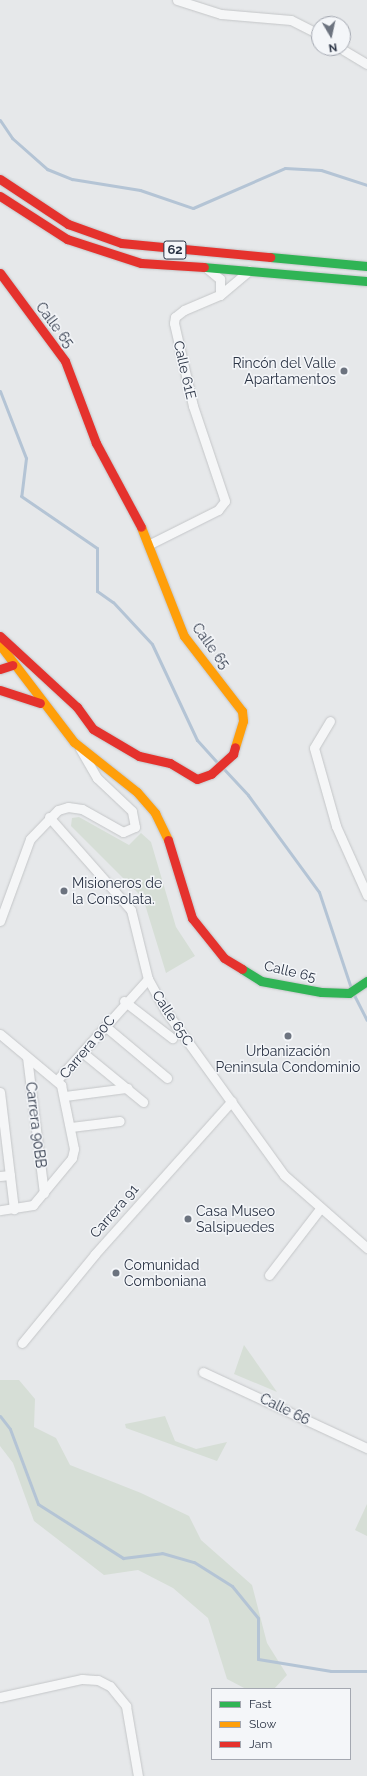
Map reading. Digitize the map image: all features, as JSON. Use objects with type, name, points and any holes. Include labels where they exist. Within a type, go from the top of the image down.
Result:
[{"type":"main road","name":"62","points":[[0,179],[68,224],[121,243],[367,266]]},
{"type":"main road","name":"62","points":[[0,196],[67,239],[91,249],[141,262],[208,269],[326,275],[367,281]]},
{"type":"main road","name":"Calle 65","points":[[0,273],[62,357],[96,443],[150,544],[184,636],[242,711],[236,747],[229,758],[211,774],[193,779],[170,763],[139,756],[106,737],[0,636]]},
{"type":"main road","name":"Calle 65","points":[[0,645],[12,665],[80,748],[137,792],[155,813],[173,849],[192,918],[199,931],[224,958],[261,981],[341,994],[355,990],[367,981]]},
{"type":"main road","points":[[0,669],[12,665]]},
{"type":"main road","points":[[0,690],[44,705]]},
{"type":"street","points":[[177,0],[221,14],[291,20],[311,30]]},
{"type":"street","points":[[351,55],[367,64]]},
{"type":"street","points":[[208,269],[220,279],[220,296]]},
{"type":"street","points":[[220,296],[249,271]]},
{"type":"street","name":"Calle 61E","points":[[150,544],[218,510],[225,501],[195,413],[174,323],[175,317],[184,310],[220,296]]},
{"type":"street","points":[[330,721],[314,748],[336,826],[367,895]]},
{"type":"street","points":[[0,921],[26,847],[33,833],[49,817],[61,809],[73,807],[120,831],[130,831],[135,827],[132,811],[97,778],[80,748]]},
{"type":"street","name":"Calle 65C","points":[[49,817],[131,910],[148,978],[174,1024],[232,1101],[284,1174],[319,1210],[367,1248]]},
{"type":"street","name":"Carrera 90C","points":[[14,1208],[31,1206],[44,1193],[73,1155],[71,1127],[66,1096],[57,1080],[105,1026],[124,1001],[148,978]]},
{"type":"street","points":[[124,1001],[172,1038]]},
{"type":"street","points":[[105,1026],[167,1078]]},
{"type":"street","points":[[0,1034],[57,1080]]},
{"type":"street","points":[[82,1052],[143,1102]]},
{"type":"street","name":"Carrera 90BB","points":[[27,1057],[44,1193]]},
{"type":"street","points":[[66,1096],[127,1088]]},
{"type":"street","points":[[0,1092],[4,1145],[10,1175],[14,1208],[0,1210]]},
{"type":"street","name":"Carrera 91","points":[[22,1343],[115,1230],[232,1101]]},
{"type":"street","points":[[71,1127],[120,1121]]},
{"type":"street","points":[[0,1176],[10,1175]]},
{"type":"street","points":[[269,1275],[319,1210]]},
{"type":"street","name":"Calle 66","points":[[203,1372],[367,1448]]},
{"type":"street","points":[[0,1697],[89,1679],[110,1686],[126,1706],[138,1776]]},
{"type":"shaded area","points":[[79,817],[129,845],[141,833],[151,842],[176,927],[195,956],[166,973],[143,898],[71,826],[72,818]]},
{"type":"shaded area","points":[[244,1345],[277,1392],[234,1374]]},
{"type":"shaded area","points":[[0,1380],[19,1380],[35,1399],[34,1427],[56,1438],[70,1465],[141,1493],[189,1516],[201,1540],[252,1585],[267,1643],[287,1675],[275,1688],[244,1688],[227,1679],[208,1618],[173,1588],[138,1570],[104,1575],[34,1521],[13,1463],[0,1446]]},
{"type":"shaded area","points":[[165,1416],[175,1441],[196,1449],[227,1442],[217,1461],[126,1428],[125,1424]]},
{"type":"shaded area","points":[[367,1504],[367,1536],[355,1530]]},
{"type":"waterway","points":[[0,120],[12,138],[47,169],[72,179],[140,190],[193,208],[285,168],[321,170],[367,185]]},
{"type":"waterway","points":[[0,391],[26,458],[21,496],[97,548],[97,591],[113,602],[152,644],[197,740],[218,763]]},
{"type":"waterway","points":[[222,767],[248,795],[319,892],[351,988]]},
{"type":"waterway","points":[[353,993],[367,1020]]},
{"type":"waterway","points":[[0,1416],[10,1429],[38,1504],[123,1558],[162,1553],[194,1562],[232,1586],[258,1618],[258,1659],[331,1671],[367,1671]]},
{"type":"traffic: fast","points":[[270,257],[367,266]]},
{"type":"traffic: fast","points":[[204,267],[367,281]]},
{"type":"traffic: fast","points":[[242,969],[261,981],[321,992],[349,993],[367,981]]},
{"type":"traffic: slow","points":[[141,527],[184,636],[242,711],[243,721],[235,747]]},
{"type":"traffic: slow","points":[[0,645],[74,742],[137,792],[155,813],[168,840]]},
{"type":"traffic: jam","points":[[0,179],[68,224],[121,243],[270,257]]},
{"type":"traffic: jam","points":[[0,196],[67,239],[141,263],[204,267]]},
{"type":"traffic: jam","points":[[0,273],[65,361],[96,443],[141,527]]},
{"type":"traffic: jam","points":[[0,636],[77,707],[93,729],[139,756],[170,763],[197,779],[211,774],[233,754],[235,747]]},
{"type":"traffic: jam","points":[[0,669],[12,665]]},
{"type":"traffic: jam","points":[[0,690],[40,703]]},
{"type":"traffic: jam","points":[[168,840],[192,918],[224,958],[242,969]]},
{"type":"place","name":"Rincón del Valle Apartamentos","points":[[344,371]]},
{"type":"place","name":"Misioneros de la Consolata.","points":[[64,891]]},
{"type":"place","name":"Urbanización Peninsula Condominio","points":[[288,1036]]},
{"type":"place","name":"Casa Museo Salsipuedes","points":[[188,1219]]},
{"type":"place","name":"Comunidad Comboniana","points":[[116,1273]]}]
